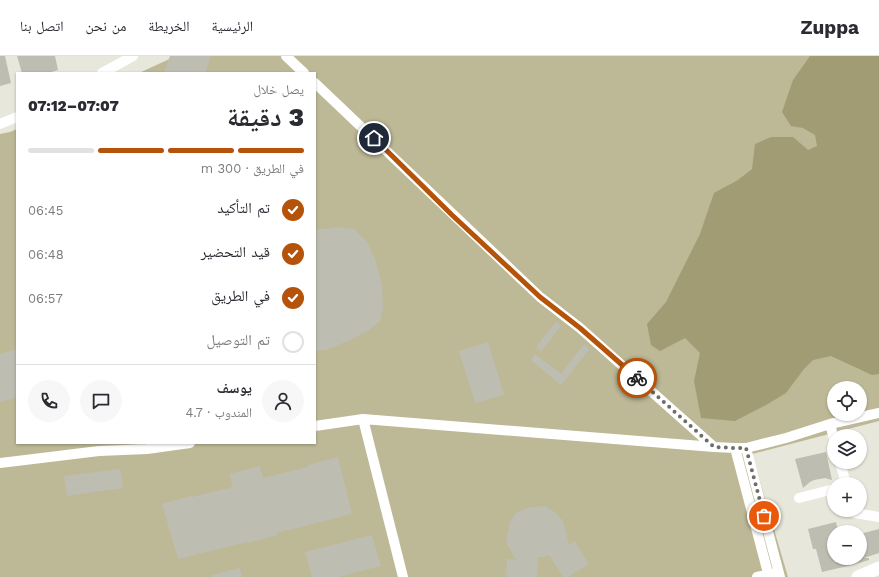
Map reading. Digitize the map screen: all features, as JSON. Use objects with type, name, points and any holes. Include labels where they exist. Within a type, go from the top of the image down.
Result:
[{"type":"main road","points":[[858,577],[879,568]]},
{"type":"street","points":[[104,72],[133,56]]},
{"type":"street","points":[[286,56],[303,72]]},
{"type":"street","points":[[316,84],[540,297],[580,328],[714,447]]},
{"type":"street","points":[[0,124],[16,116]]},
{"type":"street","points":[[316,426],[363,419],[714,447],[746,448],[786,438],[830,424],[879,413]]},
{"type":"street","points":[[363,419],[403,577]]},
{"type":"street","points":[[830,424],[831,429]]},
{"type":"street","points":[[0,463],[99,451],[147,449],[183,444]]},
{"type":"street","points":[[735,448],[774,575]]},
{"type":"street","points":[[746,448],[774,575]]},
{"type":"street","points":[[799,498],[827,491]]},
{"type":"street","points":[[867,515],[879,517]]},
{"type":"street","points":[[757,577],[774,575]]},
{"type":"shaded area","points":[[176,56],[879,56],[879,421],[848,429],[827,429],[827,435],[752,454],[788,577],[0,577],[0,134],[16,129],[16,444],[316,444],[316,72],[141,72]]},
{"type":"shaded area","points":[[810,56],[879,56],[879,374],[872,375],[831,356],[813,360],[804,369],[786,393],[766,405],[735,421],[701,418],[694,381],[700,353],[685,338],[660,351],[651,345],[647,324],[666,302],[700,234],[714,193],[738,180],[752,169],[755,144],[771,137],[793,137],[808,150],[817,146],[815,135],[803,128],[791,126],[782,112],[793,80]]},
{"type":"building","points":[[0,56],[5,56],[11,83],[0,86]]},
{"type":"building","points":[[17,56],[55,56],[58,70],[51,72],[22,72]]},
{"type":"building","points":[[170,56],[211,56],[205,72],[164,72]]},
{"type":"building","points":[[336,227],[354,229],[367,242],[375,259],[382,285],[383,307],[381,320],[369,330],[326,350],[316,351],[316,230]]},
{"type":"building","points":[[556,322],[561,326],[541,352],[536,347]]},
{"type":"building","points":[[488,342],[504,395],[475,403],[459,351]]},
{"type":"building","points":[[584,344],[590,349],[561,385],[531,360],[535,354],[561,374]]},
{"type":"building","points":[[16,349],[16,397],[0,402],[0,354]]},
{"type":"building","points":[[826,452],[827,469],[830,469],[831,477],[814,480],[803,488],[795,459]]},
{"type":"building","points":[[338,457],[352,514],[277,533],[278,535],[178,559],[162,504],[233,487],[229,474],[260,466],[263,478],[308,467],[308,465]]},
{"type":"building","points":[[120,469],[123,488],[67,496],[64,476]]},
{"type":"building","points":[[546,506],[556,513],[563,521],[569,545],[575,541],[589,564],[568,577],[563,577],[549,555],[538,557],[537,577],[506,577],[507,559],[516,560],[506,542],[510,522],[516,513],[530,507]]},
{"type":"building","points":[[836,522],[837,525],[827,525],[827,565],[852,565],[822,572],[816,549],[813,549],[808,529]]},
{"type":"building","points":[[879,529],[879,553],[867,557],[867,532]]},
{"type":"building","points":[[372,535],[381,566],[338,577],[312,577],[305,552]]},
{"type":"building","points":[[240,568],[242,577],[212,577],[212,575]]},
{"type":"way so far","points":[[637,378],[714,447],[746,448],[764,516]]},
{"type":"route","points":[[374,138],[452,215],[540,297],[580,328],[637,378]]}]
